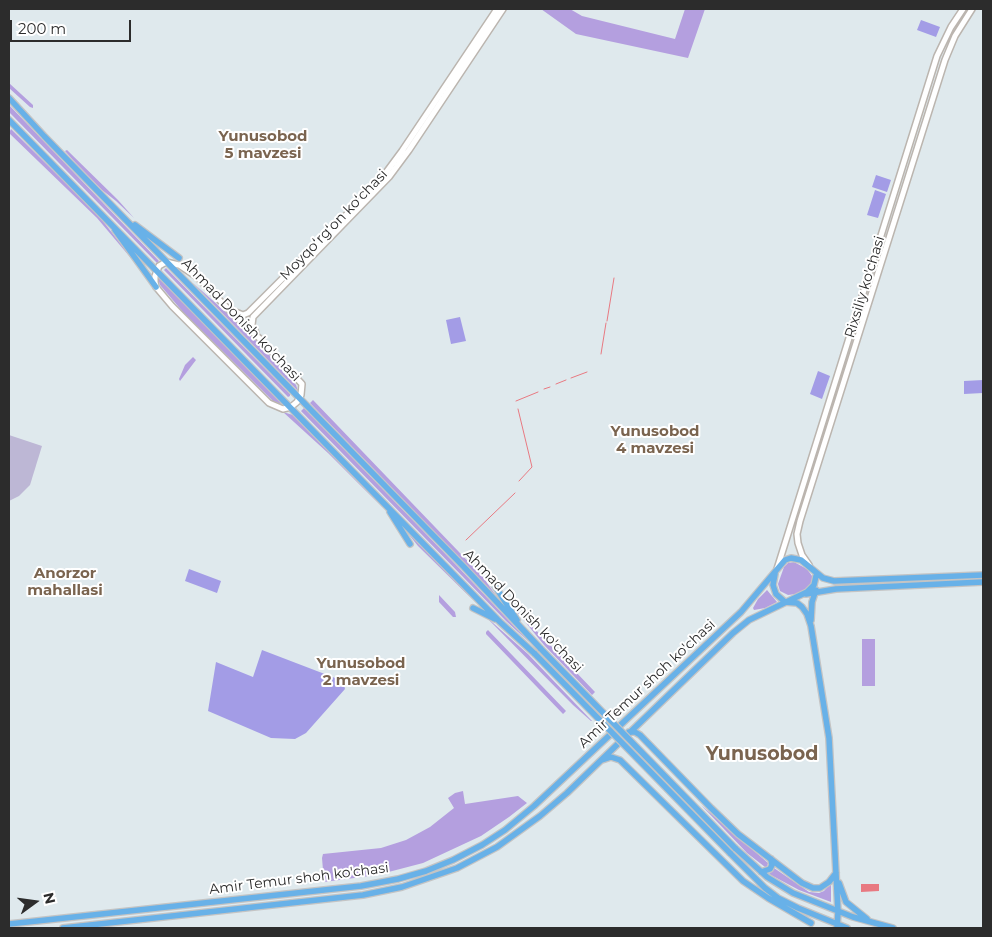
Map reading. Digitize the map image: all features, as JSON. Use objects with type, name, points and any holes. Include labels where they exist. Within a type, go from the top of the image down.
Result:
[{"type":"main road","name":"Moyqoʻrgʻon koʻchasi","points":[[223,303],[237,314],[243,315],[248,313],[379,182],[497,9]]},
{"type":"main road","name":"Moyqoʻrgʻon koʻchasi","points":[[259,338],[252,328],[253,317],[389,177],[503,9]]},
{"type":"main road","name":"Rixsiliy ko'chasi","points":[[777,569],[935,63],[944,42],[963,9]]},
{"type":"main road","name":"Rixsiliy ko'chasi","points":[[809,565],[799,549],[797,537],[810,492],[943,66],[955,36],[972,9]]},
{"type":"main road","points":[[935,63],[940,61],[943,66]]},
{"type":"main road","name":"Ahmad Donish ko'chasi","points":[[9,98],[30,122],[300,398],[540,649],[761,872],[786,890],[838,912],[893,928]]},
{"type":"main road","name":"Ahmad Donish ko'chasi","points":[[9,120],[102,212],[500,622],[535,654],[765,888],[778,898],[834,926],[847,928]]},
{"type":"main road","points":[[102,212],[172,306],[269,403],[280,408],[291,406],[300,398]]},
{"type":"main road","points":[[120,213],[179,258]]},
{"type":"main road","points":[[876,250],[885,252]]},
{"type":"main road","name":"Ahmad Donish ko'chasi","points":[[156,287],[157,270],[166,262],[179,265],[197,277],[259,338],[302,384],[300,398]]},
{"type":"main road","points":[[801,489],[805,493],[810,492]]},
{"type":"main road","points":[[384,502],[410,544]]},
{"type":"main road","name":"Amir Temur shoh ko'chasi","points":[[9,924],[350,887],[384,882],[426,871],[453,860],[494,837],[534,806],[741,612],[783,562],[791,558],[801,560],[823,578],[834,581],[983,574]]},
{"type":"main road","points":[[809,565],[816,576],[817,583],[812,602],[811,626],[829,738],[838,912],[834,926]]},
{"type":"main road","points":[[777,569],[773,582],[774,591],[779,598],[797,603],[804,608],[811,626]]},
{"type":"main road","name":"Amir Temur shoh ko'chasi","points":[[63,928],[352,897],[412,884],[457,868],[524,829],[561,798],[741,626],[749,620],[804,594],[814,586],[816,576]]},
{"type":"main road","points":[[491,580],[525,632]]},
{"type":"main road","name":"Amir Temur shoh ko'chasi","points":[[804,594],[836,589],[983,582]]},
{"type":"main road","points":[[473,608],[500,622]]},
{"type":"main road","points":[[672,677],[676,676],[679,679],[679,685]]},
{"type":"main road","points":[[629,732],[635,732],[640,735],[738,834],[802,883],[813,888],[820,888],[828,883],[836,873]]},
{"type":"main road","points":[[598,762],[611,757],[620,760],[743,881],[813,926]]},
{"type":"main road","points":[[761,872],[770,869],[772,865],[771,859]]},
{"type":"main road","points":[[836,873],[846,902],[876,924]]},
{"type":"main road","points":[[743,881],[778,898],[813,926]]},
{"type":"main road","points":[[350,887],[349,892],[352,897]]},
{"type":"main road","points":[[252,898],[255,902],[253,908]]},
{"type":"shaded area","points":[[541,9],[570,9],[582,16],[675,39],[685,9],[705,9],[688,58],[576,34]]},
{"type":"shaded area","points":[[921,20],[940,27],[936,37],[917,30]]},
{"type":"shaded area","points":[[9,83],[33,105],[33,108],[9,88]]},
{"type":"shaded area","points":[[9,105],[159,261],[157,263],[9,112]]},
{"type":"shaded area","points":[[11,129],[99,216],[141,270],[97,218],[9,133]]},
{"type":"shaded area","points":[[67,150],[134,218],[102,190],[65,151]]},
{"type":"shaded area","points":[[876,175],[891,180],[887,192],[872,187]]},
{"type":"shaded area","points":[[875,190],[886,194],[878,218],[867,215]]},
{"type":"shaded area","points":[[166,268],[290,396],[288,397],[164,270]]},
{"type":"shaded area","points":[[157,275],[284,405],[273,401],[183,312],[160,285]]},
{"type":"shaded area","points":[[193,283],[246,330],[296,385],[298,391]]},
{"type":"shaded area","points":[[460,317],[466,341],[451,344],[446,320]]},
{"type":"shaded area","points":[[193,357],[196,360],[180,381],[179,379],[185,365]]},
{"type":"shaded area","points":[[818,371],[830,376],[822,399],[810,394]]},
{"type":"shaded area","points":[[983,380],[983,393],[964,394],[964,381]]},
{"type":"shaded area","points":[[313,400],[483,577],[497,597],[310,403]]},
{"type":"shaded area","points":[[304,408],[530,643],[506,621],[301,411]]},
{"type":"shaded area","points":[[283,412],[293,415],[384,509],[328,453]]},
{"type":"shaded area","points":[[9,435],[42,446],[30,485],[19,496],[9,501]]},
{"type":"shaded area","points":[[406,531],[452,577],[473,600],[418,546]]},
{"type":"shaded area","points":[[794,562],[807,569],[812,576],[813,582],[808,588],[796,594],[788,595],[780,591],[778,584],[784,567],[788,563]]},
{"type":"shaded area","points":[[189,569],[221,581],[217,593],[185,581]]},
{"type":"shaded area","points":[[767,590],[777,602],[765,608],[754,610],[753,608],[758,599]]},
{"type":"shaded area","points":[[439,595],[455,612],[456,617],[453,617],[439,602]]},
{"type":"shaded area","points":[[509,602],[595,692],[592,695],[544,645]]},
{"type":"shaded area","points":[[484,615],[528,654],[592,721],[573,705]]},
{"type":"shaded area","points":[[488,630],[566,711],[563,714],[486,634]]},
{"type":"shaded area","points":[[862,639],[875,639],[875,686],[862,686]]},
{"type":"shaded area","points":[[262,650],[343,681],[345,689],[306,733],[295,739],[271,738],[208,711],[216,662],[253,677]]},
{"type":"shaded area","points":[[463,791],[465,804],[518,796],[527,803],[481,836],[423,863],[377,875],[324,882],[323,854],[381,848],[406,840],[430,827],[454,808],[448,798],[455,793]]},
{"type":"shaded area","points":[[701,805],[768,863],[767,867],[747,853]]},
{"type":"shaded area","points":[[774,868],[809,892],[819,893],[824,891],[831,883],[831,902],[799,890],[769,874]]},
{"type":"shaded area","points":[[861,884],[879,884],[879,891],[861,892]]},
{"type":"waterway","points":[[607,321],[614,278]]},
{"type":"waterway","points":[[601,354],[606,323]]},
{"type":"waterway","points":[[571,378],[587,372]]},
{"type":"waterway","points":[[556,384],[566,380]]},
{"type":"waterway","points":[[544,389],[550,387]]},
{"type":"waterway","points":[[516,401],[538,392]]},
{"type":"waterway","points":[[518,409],[532,467],[519,481]]},
{"type":"waterway","points":[[466,540],[515,493]]},
{"type":"district","name":"Yunusobod 5 mavzesi","points":[[263,146]]},
{"type":"district","name":"Yunusobod 4 mavzesi","points":[[655,440]]},
{"type":"district","name":"Anorzor mahallasi","points":[[65,582]]},
{"type":"district","name":"Yunusobod 2 mavzesi","points":[[361,672]]},
{"type":"district","name":"Yunusobod","points":[[762,754]]}]
